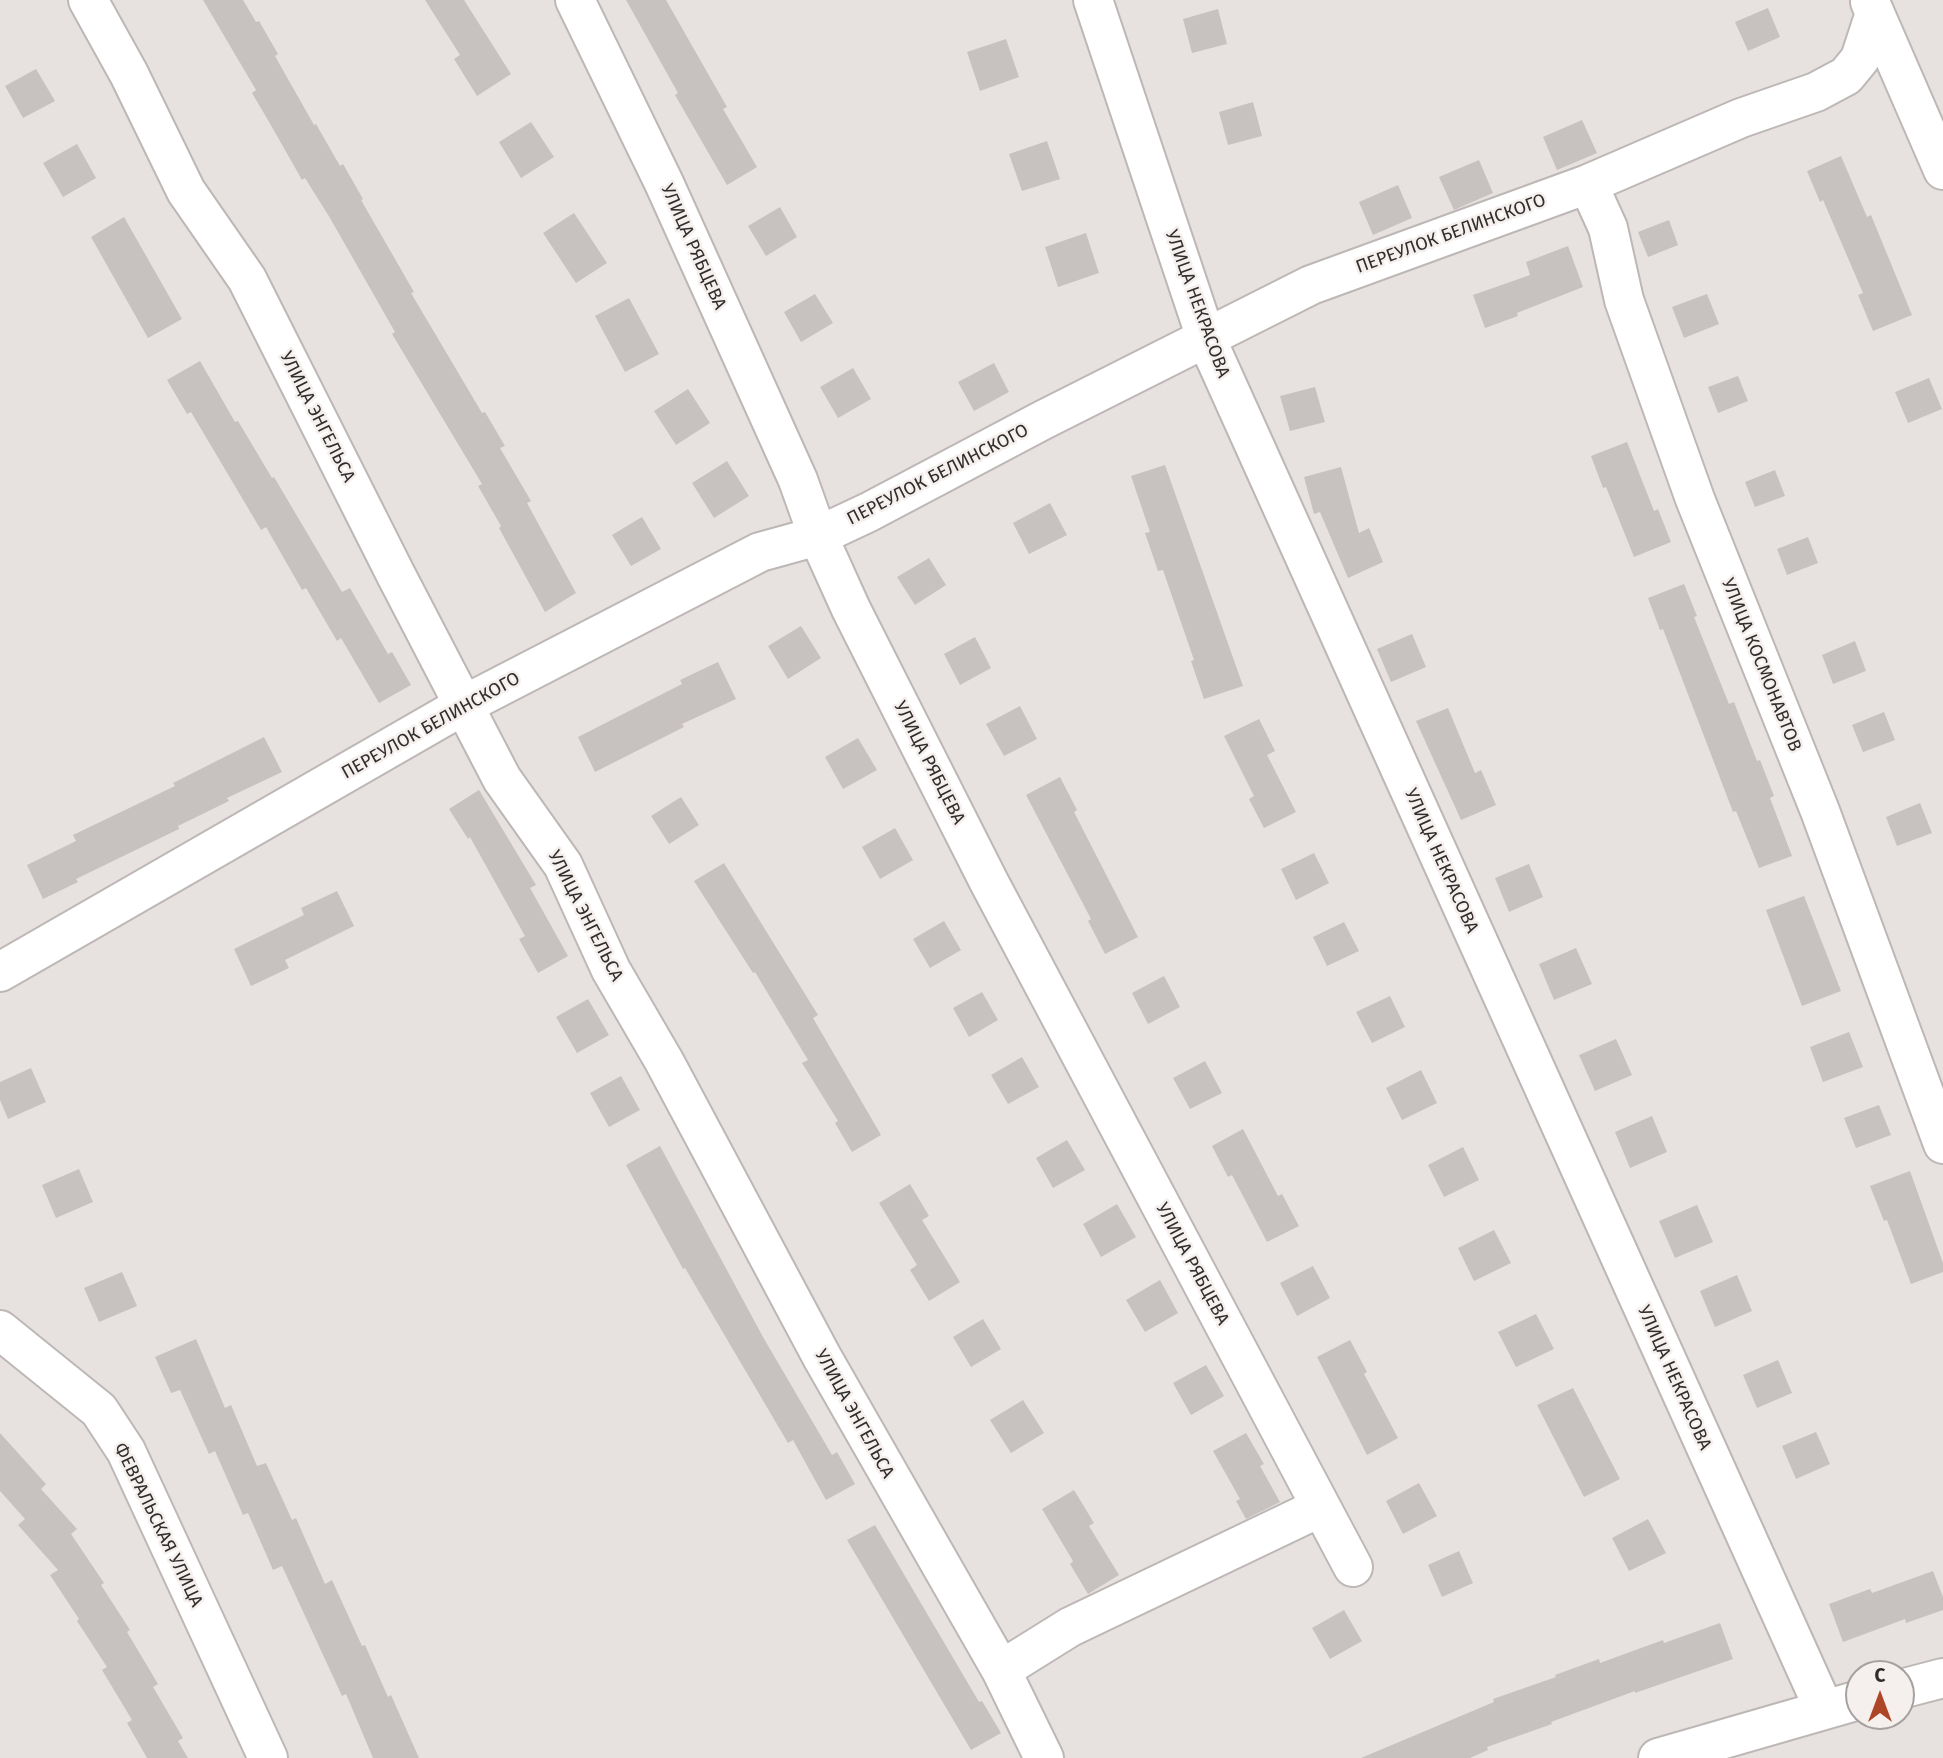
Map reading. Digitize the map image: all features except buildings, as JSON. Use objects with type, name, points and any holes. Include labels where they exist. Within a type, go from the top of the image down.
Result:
[{"type":"street","name":"УЛИЦА ЭНГЕЛЬСА","points":[[88,0],[129,75],[186,191],[247,279],[502,779],[563,865],[611,970],[664,1061],[822,1357],[1000,1670],[1044,1758]]},
{"type":"street","name":"УЛИЦА РЯБЦЕВА","points":[[575,0],[664,183],[798,480],[818,536],[857,621],[989,882],[1353,1567]]},
{"type":"street","name":"УЛИЦА НЕКРАСОВА","points":[[1093,0],[1206,338],[1841,1704]]},
{"type":"street","name":"ПЕРЕУЛОК БЕЛИНСКОГО","points":[[0,972],[464,705],[760,552],[818,536],[869,512],[1043,420],[1311,285],[1588,184],[1741,118],[1816,92],[1846,76],[1860,59],[1872,7]]},
{"type":"street","points":[[1872,7],[1943,170]]},
{"type":"street","name":"УЛИЦА КОСМОНАВТОВ","points":[[1588,184],[1608,229],[1624,300],[1695,499],[1820,811],[1943,1143]]},
{"type":"street","name":"ФЕВРАЛЬСКАЯ УЛИЦА","points":[[0,1330],[99,1410],[125,1451],[268,1758]]},
{"type":"street","points":[[1000,1670],[1070,1627],[1321,1507]]},
{"type":"street","points":[[1915,1685],[1943,1678]]},
{"type":"street","points":[[1658,1758],[1841,1704]]}]
